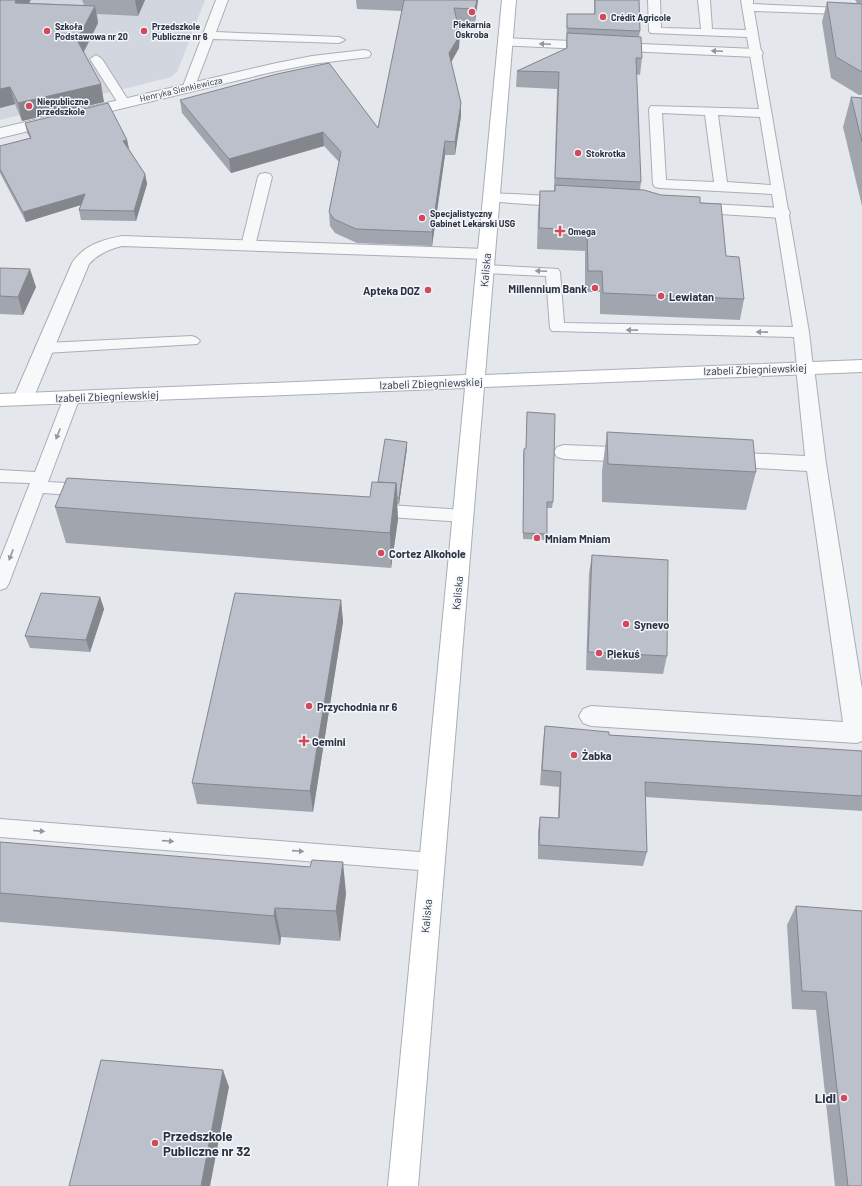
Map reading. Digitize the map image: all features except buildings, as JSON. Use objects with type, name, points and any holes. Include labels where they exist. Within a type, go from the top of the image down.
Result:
[{"type":"street","name":"Kaliska","points":[[403,1186],[509,0]]},
{"type":"street","points":[[505,42],[756,53]]},
{"type":"street","name":"Henryka Sienkiewicza","points":[[0,133],[189,86],[295,63],[364,54]]},
{"type":"street","points":[[491,198],[582,202]]},
{"type":"street","points":[[676,207],[782,213]]},
{"type":"street","points":[[23,399],[81,263],[90,253],[100,247],[122,241],[248,246],[485,261]]},
{"type":"street","name":"Izabeli Zbiegniewskiej","points":[[0,400],[805,367],[862,366]]},
{"type":"street","points":[[591,716],[857,732],[816,464],[805,367]]},
{"type":"street","points":[[564,452],[651,456]]},
{"type":"street","points":[[706,458],[816,464]]},
{"type":"lane","points":[[189,86],[222,0]]},
{"type":"lane","points":[[654,0],[655,31],[753,34]]},
{"type":"lane","points":[[704,0],[708,33]]},
{"type":"lane","points":[[805,367],[801,332],[748,3],[840,11]]},
{"type":"lane","points":[[209,34],[339,40]]},
{"type":"lane","points":[[96,59],[124,102]]},
{"type":"lane","points":[[766,113],[655,109],[660,184],[778,190]]},
{"type":"lane","points":[[711,112],[720,186]]},
{"type":"lane","points":[[248,246],[265,177]]},
{"type":"lane","points":[[485,261],[553,272],[556,328],[801,332]]},
{"type":"lane","points":[[45,348],[192,341]]},
{"type":"lane","points":[[0,583],[72,397]]},
{"type":"lane","points":[[0,476],[99,491]]},
{"type":"lane","points":[[357,509],[464,516]]},
{"type":"lane","points":[[0,828],[432,862]]},
{"type":"shaded area","points":[[0,0],[205,0],[177,72],[171,77],[0,120]]},
{"type":"place","name":"Piekarnia Oskroba","points":[[472,12]]},
{"type":"place","name":"Crédit Agricole","points":[[603,17]]},
{"type":"place","name":"Szkoła Podstawowa nr 20","points":[[47,31]]},
{"type":"place","name":"Przedszkole Publiczne nr 6","points":[[144,31]]},
{"type":"place","name":"Niepubliczne przedszkole","points":[[29,106]]},
{"type":"place","name":"Stokrotka","points":[[578,153]]},
{"type":"place","name":"Specjalistyczny Gabinet Lekarski USG","points":[[422,218]]},
{"type":"place","name":"Omega","points":[[560,231]]},
{"type":"place","name":"Millennium Bank","points":[[595,288]]},
{"type":"place","name":"Apteka DOZ","points":[[428,290]]},
{"type":"place","name":"Lewiatan","points":[[661,296]]},
{"type":"place","name":"Mniam Mniam","points":[[537,538]]},
{"type":"place","name":"Cortez Alkohole","points":[[381,553]]},
{"type":"place","name":"Synevo","points":[[626,624]]},
{"type":"place","name":"Piekuś","points":[[599,653]]},
{"type":"place","name":"Przychodnia nr 6","points":[[309,706]]},
{"type":"place","name":"Gemini","points":[[304,741]]},
{"type":"place","name":"Żabka","points":[[574,755]]},
{"type":"place","name":"Lidl","points":[[844,1098]]},
{"type":"place","name":"Przedszkole Publiczne nr 32","points":[[155,1143]]}]
